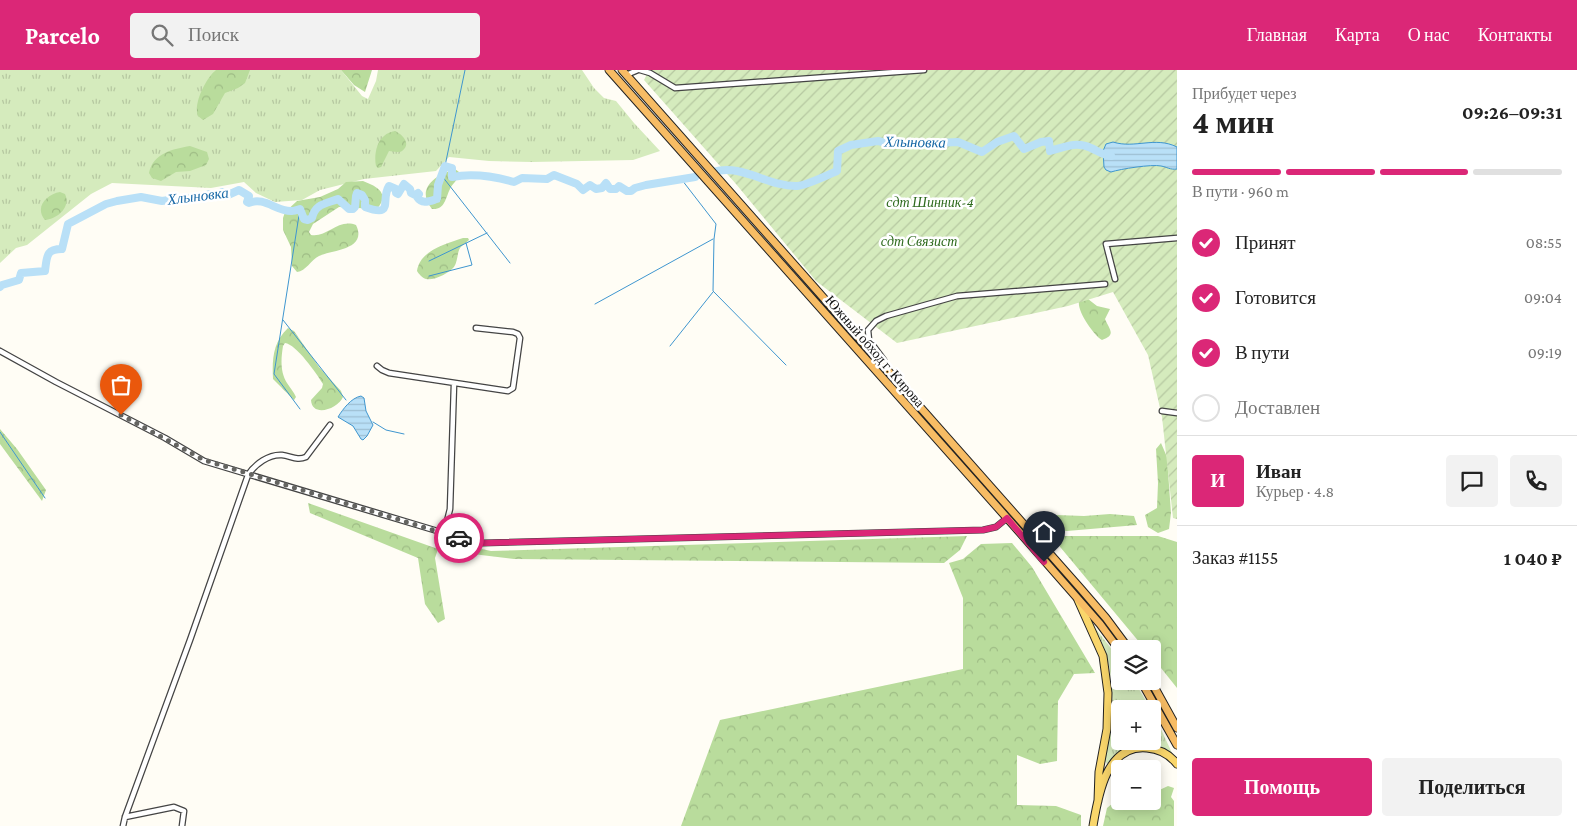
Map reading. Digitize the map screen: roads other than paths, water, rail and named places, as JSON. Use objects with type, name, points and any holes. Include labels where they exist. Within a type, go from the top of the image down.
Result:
[{"type":"highway","name":"Южный обход г. Кирова","points":[[609,70],[1007,518],[1112,640]]},
{"type":"highway","name":"Южный обход г. Кирова","points":[[624,73],[1081,589],[1122,640]]},
{"type":"highway","points":[[1146,690],[1177,744]]},
{"type":"highway","points":[[1156,690],[1177,728]]},
{"type":"main road","points":[[1077,598],[1103,656],[1108,693],[1106,729],[1099,772],[1098,801],[1094,826]]},
{"type":"main road","points":[[1098,801],[1111,766],[1120,756],[1131,750],[1154,749],[1164,753],[1177,764]]},
{"type":"street","points":[[624,73],[639,70],[650,73],[675,88],[924,70]]},
{"type":"street","points":[[1116,279],[1106,244],[1177,238]]},
{"type":"street","points":[[884,367],[884,360],[869,340],[868,330],[886,316],[957,296],[1106,284]]},
{"type":"street","points":[[377,366],[389,373],[508,391],[513,388],[520,338],[518,334],[476,328]]},
{"type":"street","points":[[0,351],[204,460],[444,534],[483,543],[953,531],[990,529],[996,527],[1007,518]]},
{"type":"street","points":[[444,534],[450,509],[454,384]]},
{"type":"street","points":[[1162,411],[1177,413]]},
{"type":"street","points":[[123,826],[248,474],[262,460],[275,456],[282,455],[298,460],[306,457],[330,425]]},
{"type":"street","points":[[125,817],[174,807],[184,810],[182,826]]},
{"type":"water","points":[[1113,142],[1129,144],[1153,142],[1177,147],[1177,169],[1157,166],[1136,167],[1111,172],[1106,170],[1104,167],[1103,151],[1106,144]]},
{"type":"water","points":[[361,396],[364,398],[366,411],[373,425],[363,440],[353,426],[338,417],[351,401]]},
{"type":"waterway","points":[[445,166],[465,70]]},
{"type":"waterway","name":"Хлыновка","points":[[713,172],[734,171],[776,183],[801,186],[837,171],[838,151],[851,145],[878,141],[895,145],[958,142],[982,152],[997,142],[1014,136],[1024,149],[1049,141],[1050,151],[1070,145],[1081,145],[1111,156]]},
{"type":"waterway","name":"Хлыновка","points":[[0,287],[19,280],[21,273],[45,271],[48,254],[53,250],[62,249],[68,224],[106,204],[141,197],[162,201],[182,198],[199,199],[209,194],[216,197],[222,192],[228,195],[239,190],[249,196],[247,202],[249,203],[260,201],[286,211],[300,209],[304,219],[308,220],[312,218],[313,213],[318,207],[338,199],[349,209],[353,209],[357,193],[362,195],[365,200],[365,207],[374,210],[383,209],[389,186],[396,189],[398,194],[404,184],[410,189],[411,193],[415,195],[418,193],[417,197],[424,202],[437,199],[438,185],[445,166],[452,168],[452,177],[483,176],[514,182],[522,178],[547,179],[554,175],[577,184],[583,190],[590,185],[596,189],[602,188],[606,183],[610,189],[616,189],[619,186],[627,191],[631,191],[646,185],[695,177]]},
{"type":"waterway","points":[[442,176],[510,263]]},
{"type":"waterway","points":[[682,180],[716,224],[713,291],[786,365]]},
{"type":"waterway","points":[[300,209],[274,374],[300,409]]},
{"type":"waterway","points":[[429,261],[487,233]]},
{"type":"waterway","points":[[595,304],[713,239]]},
{"type":"waterway","points":[[429,276],[472,265],[466,243]]},
{"type":"waterway","points":[[670,346],[713,292]]},
{"type":"waterway","points":[[283,320],[346,400]]},
{"type":"waterway","points":[[373,422],[386,430],[404,434]]},
{"type":"waterway","points":[[0,432],[45,498]]},
{"type":"park label","name":"сдт Шинник-4","points":[[930,202]]},
{"type":"park label","name":"сдт Связист","points":[[919,241]]}]
